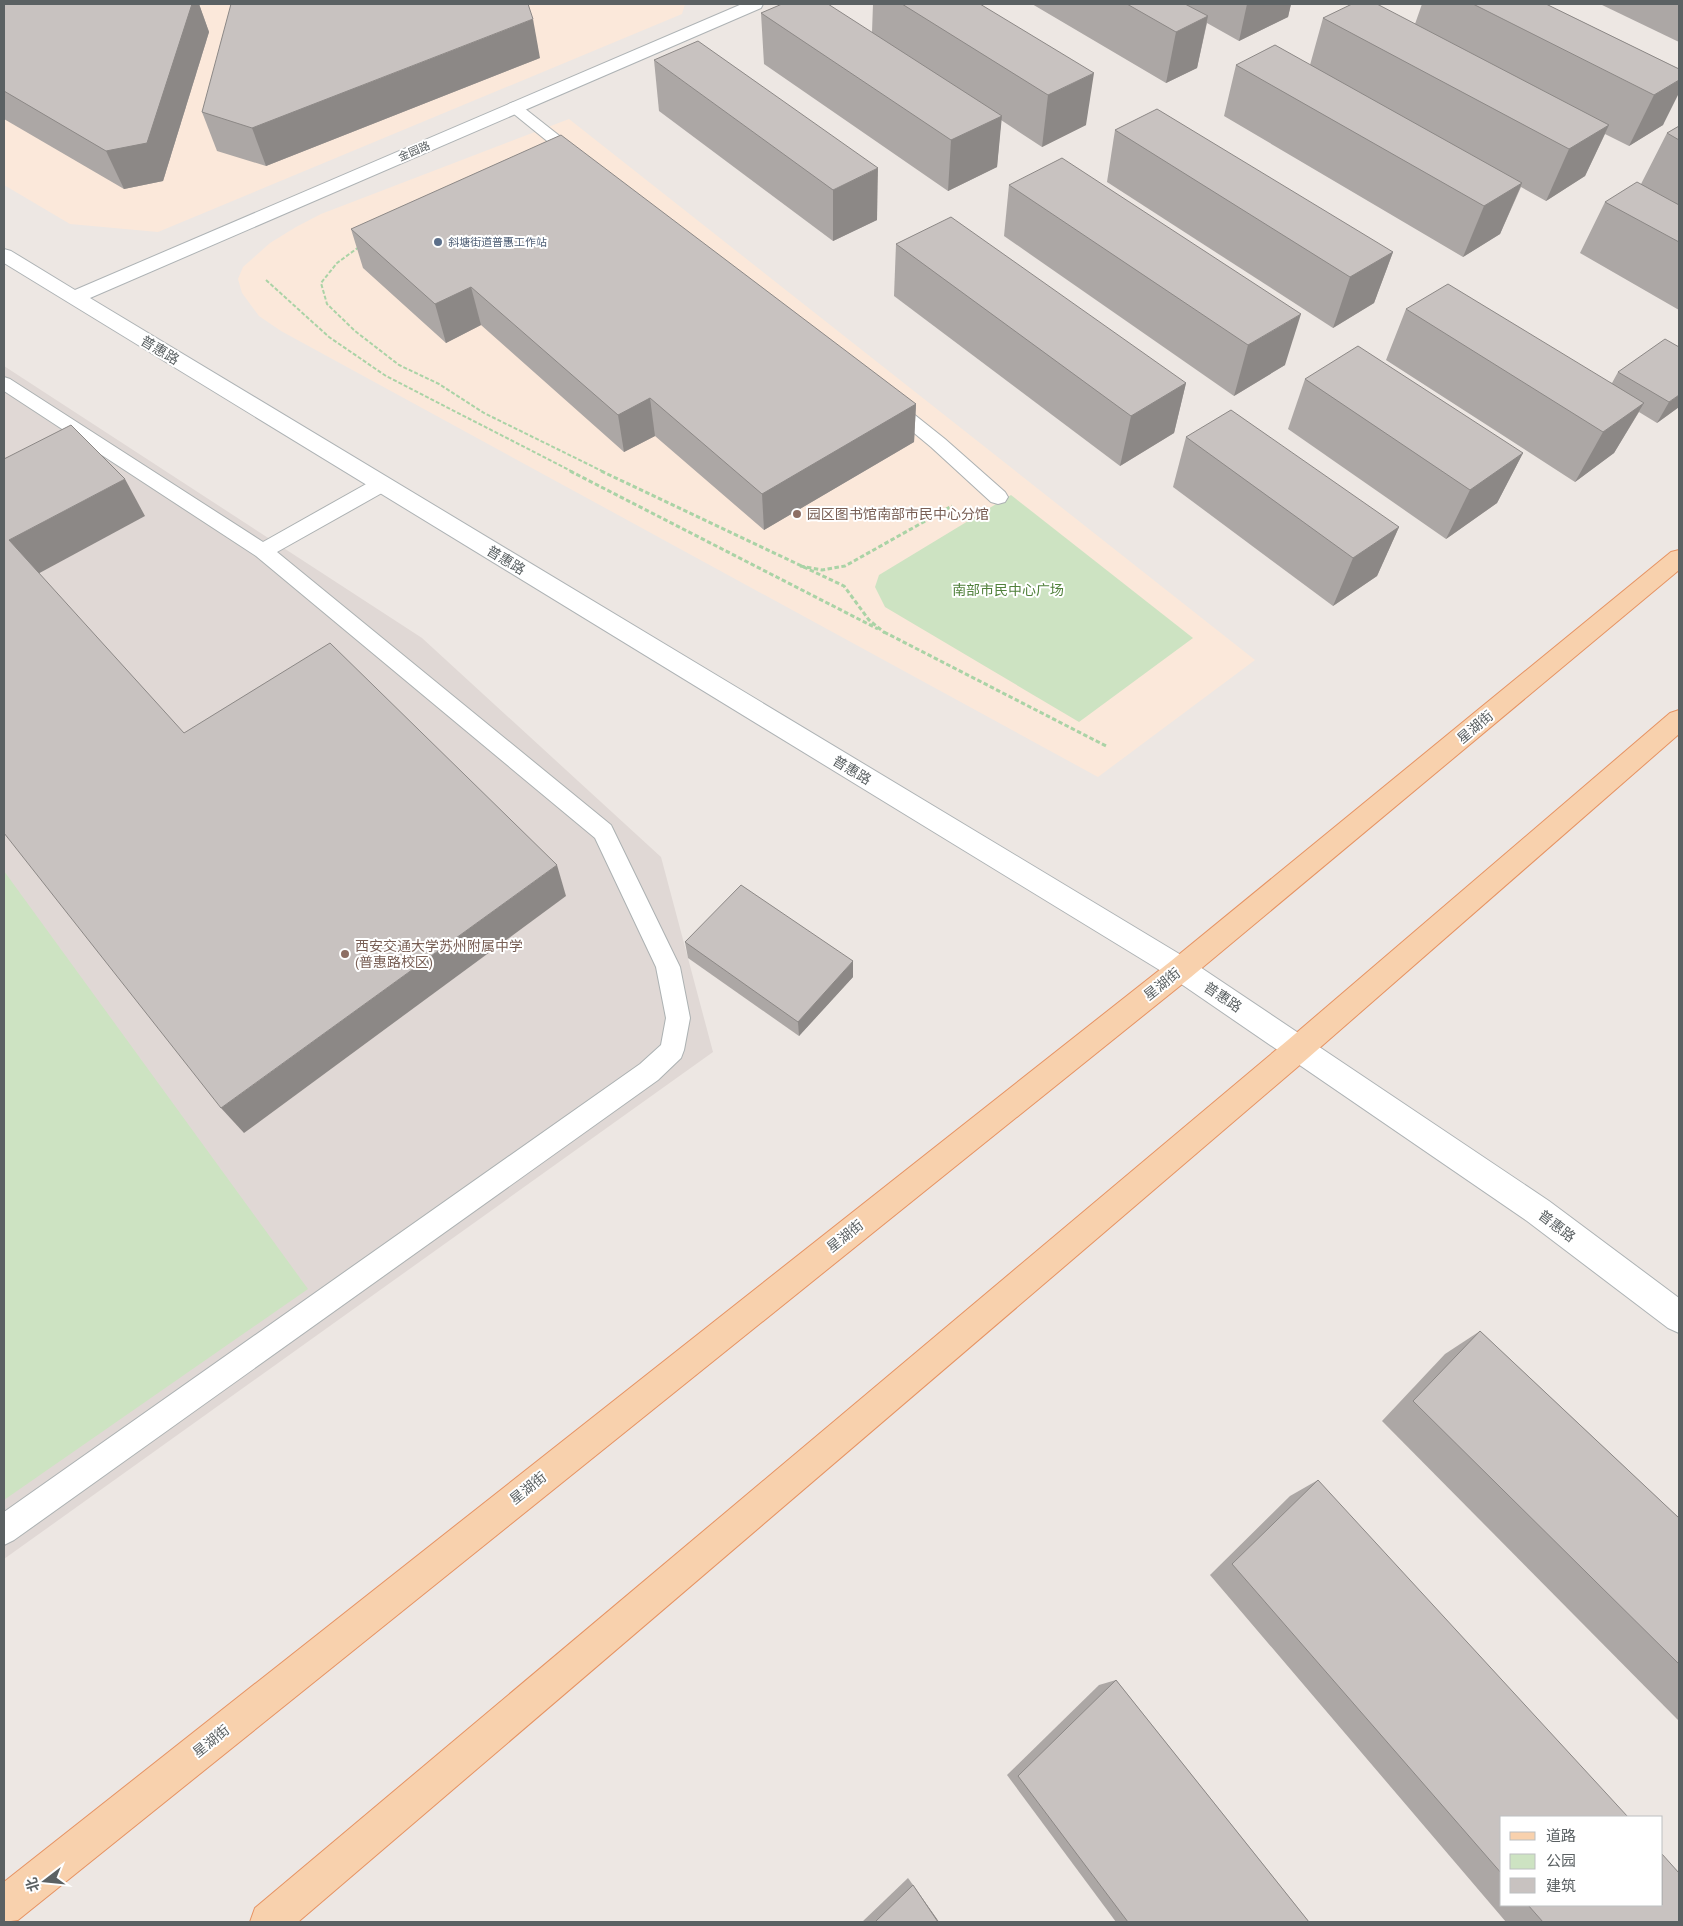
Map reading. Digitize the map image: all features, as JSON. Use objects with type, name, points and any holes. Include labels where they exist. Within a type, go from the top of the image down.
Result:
[{"type":"main road","name":"金园路","points":[[73,298],[748,5]]},
{"type":"main road","name":"普惠路","points":[[4,255],[1181,969],[1538,1211],[1679,1317]]},
{"type":"main road","name":"星湖街","points":[[4,1906],[1181,969],[1679,558]]},
{"type":"main road","points":[[269,1922],[1298,1049],[1679,720]]},
{"type":"lane","points":[[514,108],[593,169]]},
{"type":"lane","points":[[4,383],[70,435],[263,551],[603,832],[668,968],[678,1018],[672,1050],[641,1078],[4,1530]]},
{"type":"lane","points":[[877,394],[938,442],[998,497]]},
{"type":"lane","points":[[263,551],[382,484]]},
{"type":"path","points":[[363,244],[337,263],[321,283],[327,304],[355,331],[399,365],[439,384],[484,413],[518,430],[695,517],[844,586],[869,620],[885,632]]},
{"type":"path","points":[[266,280],[329,337],[386,376],[1108,747]]},
{"type":"path","points":[[800,566],[822,570],[845,566],[954,504]]},
{"type":"shaded area","points":[[4,4],[685,4],[682,14],[158,232],[70,224],[4,185]]},
{"type":"shaded area","points":[[569,119],[1255,660],[1098,777],[281,331],[259,316],[242,293],[238,279],[243,267],[270,243],[296,227],[321,214]]},
{"type":"shaded area","name":"西安交通大学苏州附属中学 (普惠路校区)","points":[[4,366],[422,638],[661,857],[713,1052],[4,1559]]},
{"type":"green space","name":"南部市民中心广场","points":[[1011,495],[1193,638],[1079,722],[885,607],[875,587],[879,575]]},
{"type":"green space","points":[[4,871],[308,1289],[4,1500]]},
{"type":"building","points":[[4,4],[192,4],[147,143],[106,151],[4,91]]},
{"type":"building","points":[[231,4],[528,4],[533,19],[252,128],[202,112]]},
{"type":"building","points":[[782,4],[828,4],[1002,116],[951,140],[761,13]]},
{"type":"building","points":[[902,4],[980,4],[1094,73],[1048,95]]},
{"type":"building","points":[[1127,4],[1185,4],[1208,16],[1176,32]]},
{"type":"building","points":[[1352,4],[1377,4],[1609,125],[1569,149],[1323,18]]},
{"type":"building","points":[[1473,4],[1546,4],[1679,69],[1679,80],[1654,95]]},
{"type":"building","points":[[698,41],[878,168],[833,190],[654,60]]},
{"type":"building","points":[[1275,45],[1522,183],[1484,206],[1236,65]]},
{"type":"building","points":[[1157,109],[1393,252],[1350,277],[1115,130]]},
{"type":"building","points":[[1679,126],[1679,140],[1667,133]]},
{"type":"building","points":[[561,135],[916,404],[762,494],[650,398],[618,415],[471,287],[435,304],[351,229]]},
{"type":"building","points":[[1062,158],[1301,314],[1248,345],[1009,185]]},
{"type":"building","points":[[1637,182],[1679,205],[1679,242],[1605,202]]},
{"type":"building","points":[[951,217],[1186,383],[1131,416],[896,244]]},
{"type":"building","points":[[1448,284],[1644,403],[1603,432],[1406,309]]},
{"type":"building","points":[[1665,339],[1679,347],[1679,395],[1669,402],[1618,372]]},
{"type":"building","points":[[1358,346],[1523,453],[1470,490],[1305,379]]},
{"type":"building","points":[[1231,410],[1399,527],[1353,558],[1186,437]]},
{"type":"building","points":[[71,425],[125,479],[9,540],[184,733],[330,643],[557,865],[221,1108],[4,833],[4,459]]},
{"type":"building","points":[[741,885],[853,961],[798,1022],[685,942]]},
{"type":"building","points":[[1480,1331],[1679,1518],[1679,1664],[1413,1401]]},
{"type":"building","points":[[1318,1480],[1627,1816],[1500,1816],[1500,1872],[1232,1564]]},
{"type":"building","points":[[1116,1680],[1309,1922],[1128,1922],[1018,1776]]},
{"type":"building","points":[[1663,1855],[1679,1873],[1679,1922],[1543,1922],[1529,1906],[1663,1906]]},
{"type":"building","points":[[913,1885],[938,1922],[875,1922]]},
{"type":"place","name":"斜塘街道普惠工作站","points":[[438,242]]},
{"type":"place","name":"园区图书馆南部市民中心分馆","points":[[797,514]]},
{"type":"place","name":"西安交通大学苏州附属中学 (普惠路校区)","points":[[345,954]]}]
